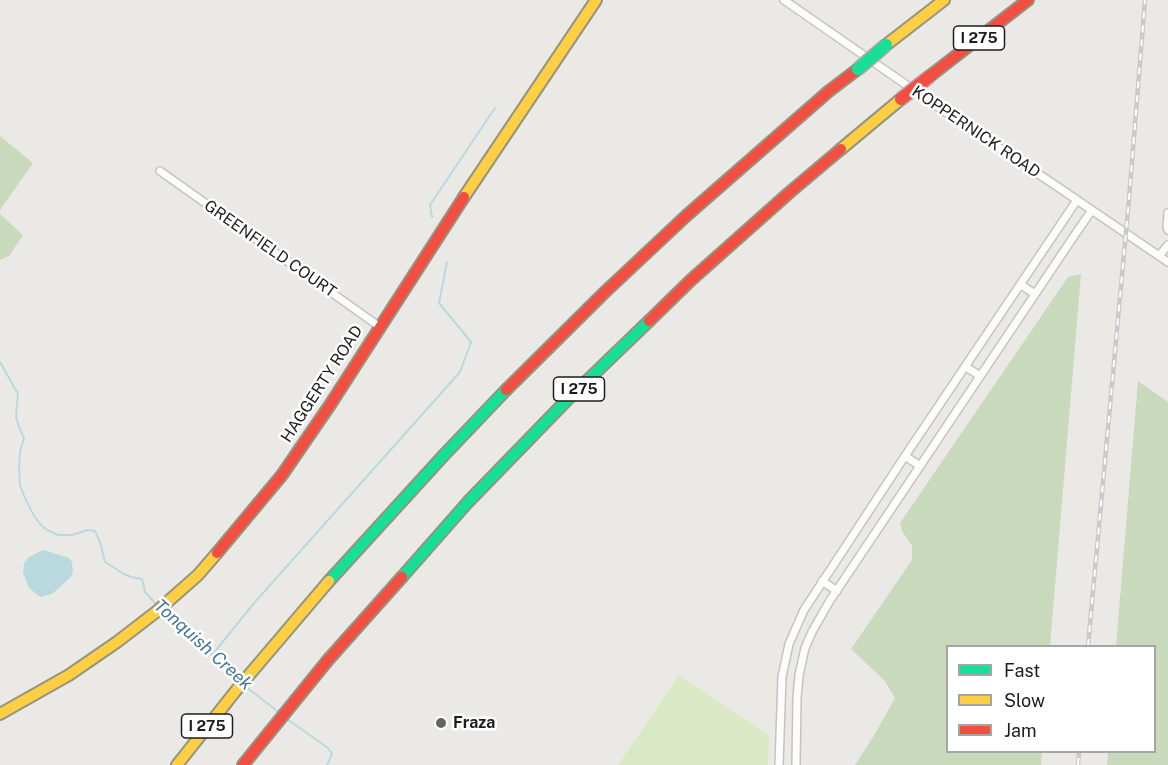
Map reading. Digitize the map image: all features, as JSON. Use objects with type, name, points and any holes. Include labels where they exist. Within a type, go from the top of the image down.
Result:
[{"type":"main road","name":"HAGGERTY ROAD","points":[[0,714],[76,671],[161,608],[198,575],[255,509],[282,475],[330,405],[470,188],[597,0]]},
{"type":"main road","name":"I 275","points":[[177,765],[242,684],[373,531],[557,339],[686,216],[829,91],[944,0]]},
{"type":"main road","name":"I 275","points":[[243,765],[328,660],[468,502],[567,400],[692,280],[790,192],[901,99],[1028,0]]},
{"type":"street","name":"KOPPERNICK ROAD","points":[[784,0],[1168,262]]},
{"type":"street","name":"GREENFIELD COURT","points":[[160,171],[380,327]]},
{"type":"street","points":[[779,765],[782,677],[789,644],[804,610],[1077,200]]},
{"type":"street","points":[[796,765],[797,698],[802,660],[819,619],[1092,210]]},
{"type":"street","points":[[1168,213],[1168,230]]},
{"type":"street","points":[[1159,256],[1168,244]]},
{"type":"street","points":[[1021,285],[1035,294]]},
{"type":"street","points":[[966,367],[980,376]]},
{"type":"street","points":[[906,456],[920,466]]},
{"type":"street","points":[[822,581],[837,591]]},
{"type":"street","points":[[781,697],[797,698]]},
{"type":"green space","points":[[0,136],[33,163],[0,210]]},
{"type":"green space","points":[[0,214],[23,235],[9,256],[0,260]]},
{"type":"green space","points":[[1081,274],[1050,645],[946,645],[946,753],[1042,753],[1041,765],[855,765],[895,698],[884,680],[851,649],[912,560],[912,546],[902,531],[900,523],[1068,277]]},
{"type":"green space","points":[[1138,381],[1168,402],[1168,765],[1107,765],[1108,753],[1156,753],[1156,645],[1116,645]]},
{"type":"green space","points":[[679,675],[769,735],[768,765],[618,765]]},
{"type":"water","points":[[43,550],[69,558],[73,572],[70,578],[52,594],[40,597],[29,588],[23,573],[24,563],[29,557]]},
{"type":"waterway","points":[[432,217],[430,205],[495,108]]},
{"type":"waterway","points":[[212,655],[255,602],[460,372],[471,342],[439,303],[447,262]]},
{"type":"waterway","name":"Tonquish Creek","points":[[0,362],[18,394],[16,417],[24,438],[20,452],[20,485],[33,514],[47,530],[58,535],[95,531],[105,562],[124,574],[142,579],[145,592],[157,605]]},
{"type":"waterway","name":"Tonquish Creek","points":[[164,610],[197,639],[238,681]]},
{"type":"waterway","name":"Tonquish Creek","points":[[245,686],[281,714]]},
{"type":"waterway","name":"Tonquish Creek","points":[[287,719],[328,748],[332,754],[327,765]]},
{"type":"railway","points":[[1088,645],[1145,0]]},
{"type":"railway","points":[[1078,765],[1079,753]]},
{"type":"traffic: fast","points":[[858,69],[886,45]]},
{"type":"traffic: fast","points":[[402,577],[468,502],[567,400],[649,321]]},
{"type":"traffic: fast","points":[[329,581],[506,390]]},
{"type":"traffic: slow","points":[[464,197],[596,0]]},
{"type":"traffic: slow","points":[[886,45],[944,0]]},
{"type":"traffic: slow","points":[[841,149],[901,99]]},
{"type":"traffic: slow","points":[[0,714],[69,675],[117,642],[198,575],[217,553]]},
{"type":"traffic: slow","points":[[177,765],[238,688],[329,581]]},
{"type":"traffic: jam","points":[[930,76],[1028,0]]},
{"type":"traffic: jam","points":[[506,390],[686,216],[829,91],[858,69]]},
{"type":"traffic: jam","points":[[901,99],[930,76]]},
{"type":"traffic: jam","points":[[649,321],[691,280],[841,149]]},
{"type":"traffic: jam","points":[[217,553],[282,475],[330,405],[464,197]]},
{"type":"traffic: jam","points":[[243,765],[328,660],[402,577]]},
{"type":"place","name":"Fraza","points":[[441,723]]}]
